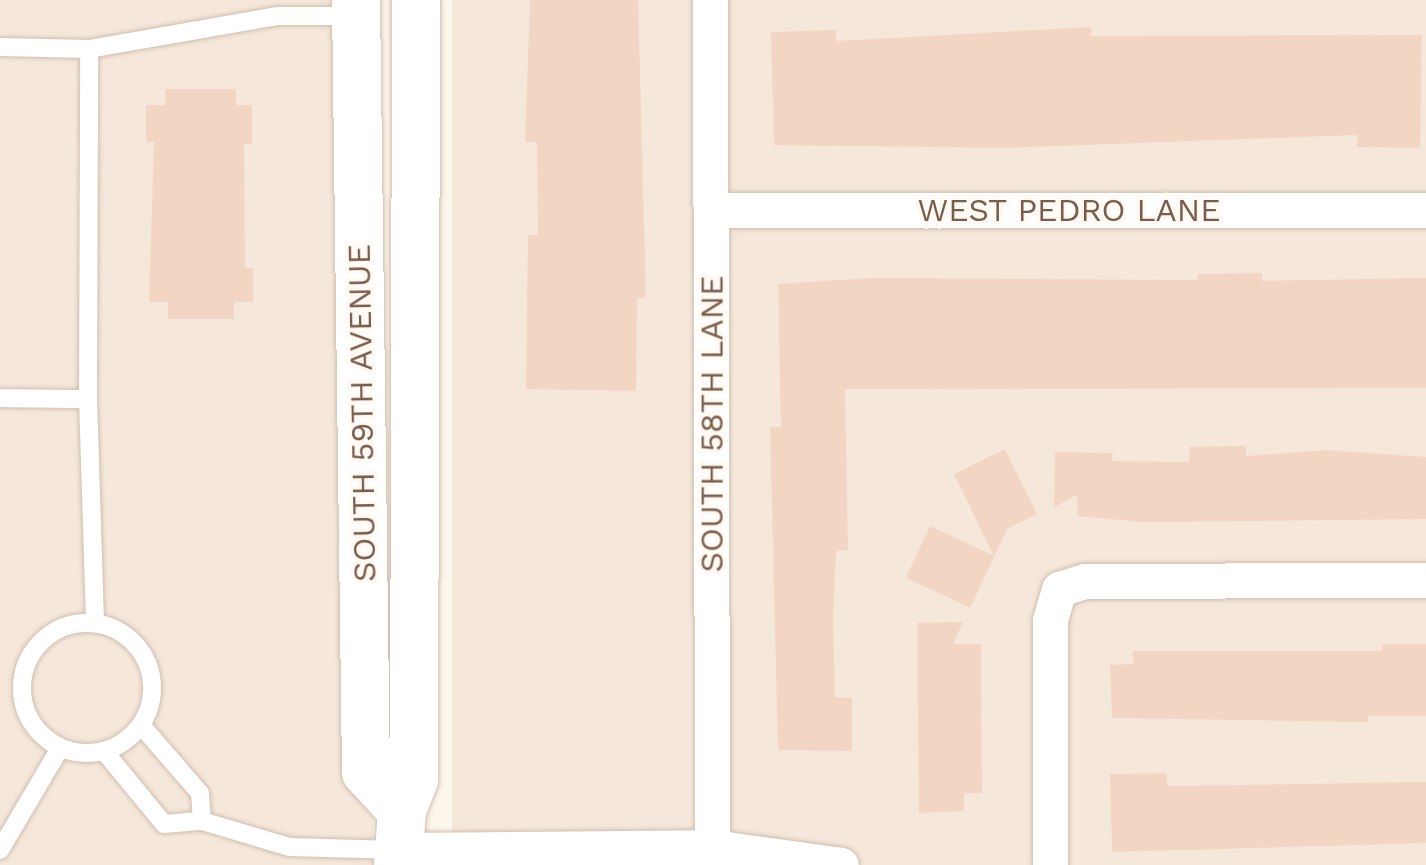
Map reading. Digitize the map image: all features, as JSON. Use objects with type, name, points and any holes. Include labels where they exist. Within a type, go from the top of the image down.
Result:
[{"type":"main road","name":"SOUTH 59TH AVENUE","points":[[400,842],[414,780],[416,0]]},
{"type":"main road","name":"SOUTH 59TH AVENUE","points":[[356,8],[366,772],[400,842]]},
{"type":"street","name":"SOUTH 58TH LANE","points":[[710,0],[712,848]]},
{"type":"street","name":"WEST PEDRO LANE","points":[[712,210],[1426,210]]},
{"type":"street","points":[[1050,865],[1050,620],[1059,589],[1085,582],[1426,580]]},
{"type":"street","points":[[400,842],[712,848],[841,865]]},
{"type":"lane","points":[[0,47],[89,49],[278,16],[356,8]]},
{"type":"lane","points":[[89,49],[88,400],[95,623]]},
{"type":"lane","points":[[0,398],[88,400]]},
{"type":"lane","points":[[95,623],[134,642],[146,660],[151,704],[141,725],[104,752],[60,748],[30,720],[22,701],[27,660],[55,630],[95,623]]},
{"type":"lane","points":[[141,725],[200,793],[202,821]]},
{"type":"lane","points":[[0,850],[60,748]]},
{"type":"lane","points":[[104,752],[164,824],[202,821],[289,847],[400,842]]},
{"type":"shaded area","points":[[0,0],[373,0],[373,865],[0,865]]},
{"type":"shaded area","points":[[452,0],[1426,0],[1426,865],[452,865]]},
{"type":"building","points":[[530,0],[638,0],[646,298],[637,298],[636,391],[526,389],[528,235],[538,235],[537,142],[525,142]]},
{"type":"building","points":[[1091,27],[1091,36],[1422,35],[1420,148],[1357,147],[1357,135],[1003,148],[774,145],[771,32],[836,30],[836,41]]},
{"type":"building","points":[[165,89],[236,89],[236,105],[252,105],[252,144],[244,144],[245,268],[253,268],[253,302],[234,302],[234,319],[168,319],[168,302],[149,302],[154,142],[146,142],[146,105],[165,105]]},
{"type":"building","points":[[1262,273],[1262,281],[1426,278],[1426,388],[845,389],[848,550],[836,551],[833,619],[835,697],[852,698],[852,751],[778,750],[770,427],[781,427],[778,284],[870,278],[1198,280],[1198,274]]},
{"type":"building","points":[[1246,446],[1246,456],[1325,450],[1426,457],[1426,519],[1144,522],[1077,516],[1077,495],[1054,507],[1055,452],[1113,453],[1112,461],[1189,462],[1189,447]]},
{"type":"building","points":[[1005,449],[1037,514],[1007,529],[994,556],[954,474]]},
{"type":"building","points":[[930,526],[994,556],[970,608],[906,578]]},
{"type":"building","points":[[963,622],[953,644],[981,644],[982,793],[964,793],[964,811],[919,813],[917,623]]},
{"type":"building","points":[[1382,644],[1426,644],[1426,716],[1368,716],[1368,722],[1112,718],[1110,665],[1133,664],[1133,651],[1382,651]]},
{"type":"building","points":[[1167,773],[1167,786],[1426,782],[1426,843],[1112,852],[1110,774]]}]
